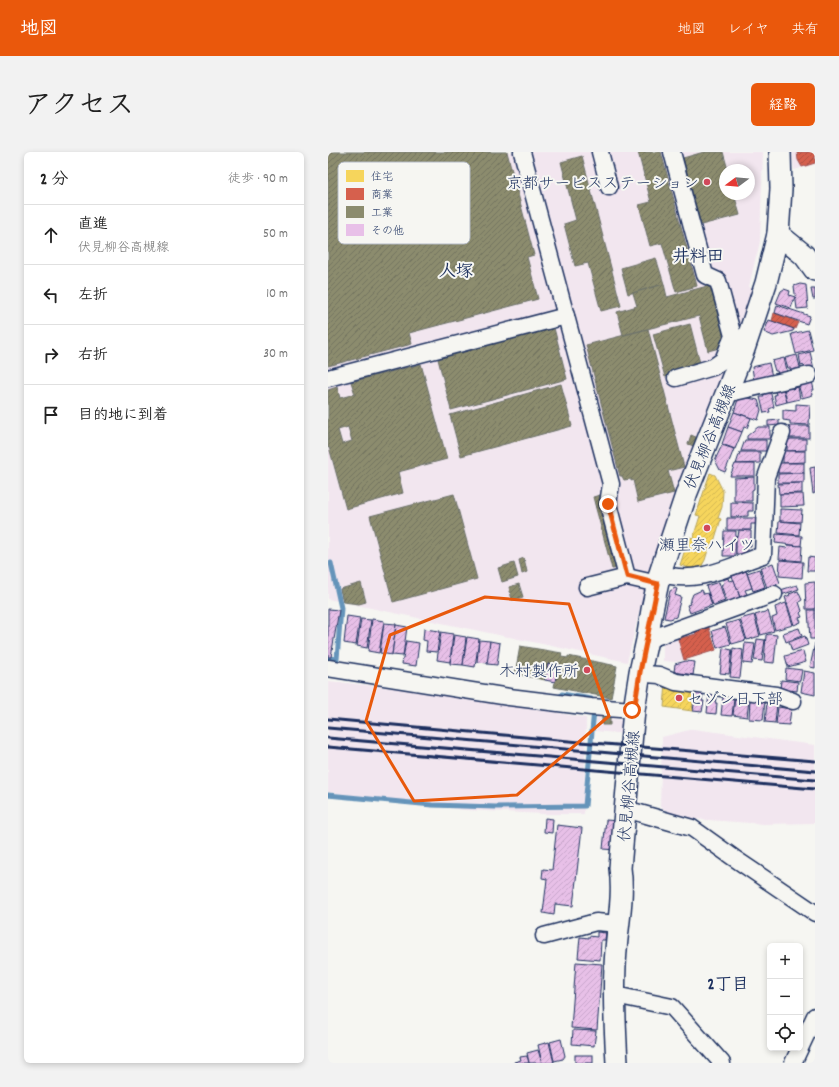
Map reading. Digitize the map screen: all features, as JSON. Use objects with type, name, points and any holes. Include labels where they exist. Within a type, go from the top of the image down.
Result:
[{"type":"main road","name":"伏見柳谷高槻線","points":[[623,885],[620,868],[634,710],[652,610],[659,579],[687,492],[744,349],[766,283],[778,234],[781,189],[780,152]]},
{"type":"main road","points":[[778,234],[799,250],[815,270]]},
{"type":"main road","name":"伏見柳谷高槻線","points":[[617,1063],[615,1033],[616,951],[623,885],[628,871],[636,812],[645,709],[647,640]]},
{"type":"street","points":[[522,152],[611,484],[608,504],[627,576]]},
{"type":"street","points":[[600,152],[609,187]]},
{"type":"street","points":[[672,152],[705,275],[718,281],[733,336],[723,360],[713,367],[676,378]]},
{"type":"street","points":[[328,378],[566,316]]},
{"type":"street","points":[[726,394],[809,375]]},
{"type":"street","points":[[587,587],[627,576],[659,579],[673,577],[702,577],[763,555],[766,477],[782,433]]},
{"type":"street","points":[[647,640],[774,594]]},
{"type":"street","points":[[328,668],[509,697],[634,710]]},
{"type":"street","points":[[646,674],[659,675],[676,682],[776,695],[793,701]]},
{"type":"street","points":[[636,812],[692,828],[815,913]]},
{"type":"street","points":[[544,936],[596,922],[619,924]]},
{"type":"street","points":[[615,995],[672,1007],[722,1063]]},
{"type":"street","points":[[793,1063],[815,1016]]},
{"type":"highlighted area","points":[[485,597],[569,604],[609,716],[517,795],[414,801],[366,721],[390,635]]},
{"type":"shaded area","points":[[328,152],[763,152],[760,241],[749,287],[753,289],[647,580],[627,662],[328,599]]},
{"type":"shaded area","points":[[792,152],[815,152],[815,164],[794,170]]},
{"type":"shaded area","points":[[708,623],[716,650],[677,662],[663,661],[663,645],[667,641]]},
{"type":"shaded area","points":[[328,681],[469,696],[586,718],[584,814],[544,814],[464,810],[328,792]]},
{"type":"shaded area","points":[[597,717],[623,720],[626,734],[595,731]]},
{"type":"shaded area","points":[[693,729],[815,745],[815,823],[764,824],[680,818],[660,807],[662,737]]},
{"type":"building: 住宅","name":"瀬里奈ハイツ","points":[[710,473],[715,475],[723,491],[722,507],[718,518],[721,519],[712,548],[709,547],[705,560],[699,571],[680,565],[689,537],[693,538],[700,516],[696,515]]},
{"type":"building: 住宅","name":"セゾン日下部","points":[[666,683],[694,690],[692,711],[664,707]]},
{"type":"building: 商業","points":[[797,152],[815,152],[815,163],[802,167],[798,160]]},
{"type":"building: 商業","points":[[774,313],[798,322],[795,329],[772,321]]},
{"type":"building: 商業","points":[[708,625],[716,650],[684,660],[678,639],[696,634],[694,629]]},
{"type":"building: 工業","points":[[328,152],[507,152],[534,255],[527,257],[538,299],[409,333],[412,344],[328,366]]},
{"type":"building: 工業","points":[[638,152],[661,152],[697,286],[676,292],[662,243],[650,246],[639,205],[651,202]]},
{"type":"building: 工業","name":"京都サービスステーション","points":[[704,152],[723,152],[726,164],[719,164],[719,200],[736,200],[740,215],[701,225],[683,158]]},
{"type":"building: 工業","points":[[582,156],[621,306],[601,311],[588,263],[575,266],[564,224],[576,220],[561,162]]},
{"type":"building: 工業","points":[[656,258],[664,284],[628,294],[621,268]]},
{"type":"building: 工業","points":[[664,284],[667,297],[711,285],[727,346],[708,351],[699,316],[623,335],[617,312],[637,306],[633,293]]},
{"type":"building: 工業","points":[[690,324],[701,367],[665,377],[653,334]]},
{"type":"building: 工業","points":[[554,328],[567,379],[451,410],[438,359]]},
{"type":"building: 工業","points":[[648,329],[684,467],[668,471],[674,493],[638,502],[633,480],[624,480],[622,476],[620,476],[586,345]]},
{"type":"building: 工業","points":[[421,364],[447,459],[398,472],[403,493],[346,509],[329,447],[328,448],[328,390],[337,387],[340,398],[355,394],[351,382]],"holes":[[[348,427],[352,441],[342,444],[338,430]]]},
{"type":"building: 工業","points":[[561,384],[572,426],[461,456],[450,415]]},
{"type":"building: 工業","points":[[691,435],[698,438],[694,446],[688,444]]},
{"type":"building: 工業","points":[[454,494],[477,579],[393,602],[370,516]]},
{"type":"building: 工業","points":[[600,495],[619,568],[612,569],[593,497]]},
{"type":"building: 工業","points":[[524,558],[527,572],[522,574],[519,560]]},
{"type":"building: 工業","points":[[514,563],[518,577],[502,582],[498,568]]},
{"type":"building: 工業","points":[[361,583],[366,602],[359,604],[343,602],[340,589]]},
{"type":"building: 工業","points":[[519,584],[523,597],[512,600],[509,587]]},
{"type":"building: 工業","name":"木村製作所","points":[[520,646],[562,653],[561,657],[568,658],[568,656],[617,666],[611,698],[554,687],[558,666],[548,664],[545,680],[515,674]]},
{"type":"building: 工業","points":[[602,717],[610,718],[610,725],[602,725]]},
{"type":"building: その他","points":[[800,284],[806,285],[808,308],[797,309],[794,286]]},
{"type":"building: その他","points":[[784,289],[790,291],[789,295],[795,297],[791,308],[776,303],[781,291]]},
{"type":"building: その他","points":[[811,289],[815,289],[815,299],[813,299]]},
{"type":"building: その他","points":[[777,305],[810,316],[807,324],[775,313]]},
{"type":"building: その他","points":[[769,320],[794,329],[793,331],[773,336],[764,332]]},
{"type":"building: その他","points":[[808,330],[813,350],[796,354],[791,334]]},
{"type":"building: その他","points":[[810,352],[814,369],[805,371],[804,365],[801,366],[799,355]]},
{"type":"building: その他","points":[[797,355],[801,371],[792,374],[790,368],[788,368],[785,358]]},
{"type":"building: その他","points":[[784,358],[788,374],[779,376],[777,371],[775,371],[772,361]]},
{"type":"building: その他","points":[[769,363],[772,377],[754,381],[752,367]]},
{"type":"building: その他","points":[[812,381],[814,390],[812,390],[813,395],[802,398],[798,384]]},
{"type":"building: その他","points":[[782,385],[787,402],[776,405],[774,387]]},
{"type":"building: その他","points":[[792,386],[792,389],[798,387],[800,399],[787,402],[784,388]]},
{"type":"building: その他","points":[[770,390],[774,407],[769,409],[770,412],[764,413],[760,397],[764,397],[763,392]]},
{"type":"building: その他","points":[[739,396],[758,400],[761,410],[758,420],[734,412]]},
{"type":"building: その他","points":[[796,404],[810,405],[809,425],[790,424],[790,421],[783,420],[783,410],[796,411]]},
{"type":"building: その他","points":[[734,412],[751,418],[747,428],[744,427],[742,432],[728,427]]},
{"type":"building: その他","points":[[779,420],[779,425],[768,426],[768,421]]},
{"type":"building: その他","points":[[789,426],[809,426],[809,438],[789,438]]},
{"type":"building: その他","points":[[728,427],[742,432],[735,449],[722,444]]},
{"type":"building: その他","points":[[758,427],[770,427],[770,439],[747,439],[747,436]]},
{"type":"building: その他","points":[[787,439],[806,439],[806,450],[787,451]]},
{"type":"building: その他","points":[[745,440],[766,440],[766,451],[741,451]]},
{"type":"building: その他","points":[[722,445],[734,449],[725,472],[720,470],[715,460]]},
{"type":"building: その他","points":[[783,451],[805,451],[805,462],[783,463]]},
{"type":"building: その他","points":[[740,452],[760,452],[760,463],[736,464]]},
{"type":"building: その他","points":[[778,463],[804,463],[804,473],[778,473]]},
{"type":"building: その他","points":[[735,464],[755,464],[755,476],[730,476]]},
{"type":"building: その他","points":[[815,467],[815,493],[813,494],[810,468]]},
{"type":"building: その他","points":[[804,473],[804,483],[778,483],[778,474]]},
{"type":"building: その他","points":[[754,477],[752,501],[734,501],[734,478]]},
{"type":"building: その他","points":[[802,483],[802,493],[779,494],[778,484]]},
{"type":"building: その他","points":[[780,494],[803,494],[804,506],[780,507]]},
{"type":"building: その他","points":[[731,502],[753,503],[753,511],[748,511],[748,516],[731,517]]},
{"type":"building: その他","points":[[780,509],[802,510],[801,522],[780,521]]},
{"type":"building: その他","points":[[727,518],[756,518],[756,524],[751,524],[751,530],[727,530]]},
{"type":"building: その他","points":[[779,521],[800,523],[799,535],[778,533]]},
{"type":"building: その他","points":[[739,530],[751,531],[751,546],[747,546],[747,554],[736,554],[736,536],[738,537]]},
{"type":"building: その他","points":[[724,531],[736,531],[735,556],[723,556]]},
{"type":"building: その他","points":[[776,534],[802,536],[801,546],[775,543]]},
{"type":"building: その他","points":[[788,545],[802,546],[801,561],[779,559],[780,547],[787,548]]},
{"type":"building: その他","points":[[808,557],[815,558],[815,571],[807,571]]},
{"type":"building: その他","points":[[780,560],[803,562],[802,578],[779,576]]},
{"type":"building: その他","points":[[773,563],[780,583],[767,588],[760,568]]},
{"type":"building: その他","points":[[759,569],[765,587],[753,591],[747,573]]},
{"type":"building: その他","points":[[746,571],[752,588],[745,590],[747,594],[740,597],[732,576]]},
{"type":"building: その他","points":[[728,578],[729,581],[734,580],[740,598],[727,602],[721,585],[724,583],[723,580]]},
{"type":"building: その他","points":[[719,582],[725,601],[713,605],[706,586]]},
{"type":"building: その他","points":[[815,582],[815,609],[806,609],[805,583]]},
{"type":"building: その他","points":[[797,585],[799,589],[778,596],[777,591]]},
{"type":"building: その他","points":[[675,588],[677,589],[675,595],[681,597],[676,617],[670,619],[664,618],[670,591]]},
{"type":"building: その他","points":[[702,590],[704,594],[708,593],[712,605],[690,613],[687,605],[690,604],[689,602],[691,601],[693,594]]},
{"type":"building: その他","points":[[798,591],[802,600],[799,602],[802,617],[799,618],[801,622],[794,625],[785,597]]},
{"type":"building: その他","points":[[786,603],[793,625],[775,630],[772,618],[777,616],[775,607]]},
{"type":"building: その他","points":[[328,609],[339,610],[331,657],[328,657]]},
{"type":"building: その他","points":[[808,610],[815,610],[815,639],[810,639]]},
{"type":"building: その他","points":[[768,611],[774,631],[761,635],[755,615]]},
{"type":"building: その他","points":[[754,615],[760,636],[747,640],[740,619]]},
{"type":"building: その他","points":[[347,616],[360,618],[356,645],[344,643]]},
{"type":"building: その他","points":[[361,619],[371,620],[367,648],[357,646]]},
{"type":"building: その他","points":[[372,619],[384,621],[379,653],[368,651]]},
{"type":"building: その他","points":[[739,620],[746,640],[732,644],[726,624]]},
{"type":"building: その他","points":[[384,623],[396,624],[392,655],[380,653]]},
{"type":"building: その他","points":[[396,625],[407,627],[403,656],[392,655]]},
{"type":"building: その他","points":[[725,627],[731,644],[717,648],[712,631]]},
{"type":"building: その他","points":[[799,628],[802,636],[786,642],[783,633]]},
{"type":"building: その他","points":[[424,629],[440,631],[437,652],[426,651],[427,641],[423,640]]},
{"type":"building: その他","points":[[441,632],[453,634],[450,662],[437,660]]},
{"type":"building: その他","points":[[454,635],[466,637],[463,665],[450,664]]},
{"type":"building: その他","points":[[766,635],[777,635],[774,663],[764,662]]},
{"type":"building: その他","points":[[805,636],[808,645],[792,651],[789,642]]},
{"type":"building: その他","points":[[467,637],[479,639],[475,667],[463,665]]},
{"type":"building: その他","points":[[757,639],[765,640],[762,661],[754,660]]},
{"type":"building: その他","points":[[479,640],[490,641],[488,663],[477,662]]},
{"type":"building: その他","points":[[406,641],[419,643],[416,666],[402,664]]},
{"type":"building: その他","points":[[490,641],[500,643],[497,665],[487,664]]},
{"type":"building: その他","points":[[745,643],[755,644],[752,664],[743,663]]},
{"type":"building: その他","points":[[815,643],[815,668],[810,667]]},
{"type":"building: その他","points":[[723,648],[732,650],[729,674],[720,673]]},
{"type":"building: その他","points":[[733,648],[743,650],[740,678],[730,677]]},
{"type":"building: その他","points":[[803,651],[806,662],[788,667],[785,656]]},
{"type":"building: その他","points":[[686,661],[695,662],[693,675],[674,672],[675,664]]},
{"type":"building: その他","points":[[548,664],[558,666],[555,682],[545,680]]},
{"type":"building: その他","points":[[786,668],[802,670],[800,681],[785,679]]},
{"type":"building: その他","points":[[804,671],[815,673],[815,695],[801,692]]},
{"type":"building: その他","points":[[781,680],[798,682],[797,691],[780,689]]},
{"type":"building: その他","points":[[696,691],[703,693],[702,701],[704,701],[702,712],[693,711]]},
{"type":"building: その他","points":[[709,693],[717,694],[715,703],[717,703],[716,714],[707,713]]},
{"type":"building: その他","points":[[723,697],[734,699],[732,716],[721,715]]},
{"type":"building: その他","points":[[735,697],[749,699],[747,717],[733,715]]},
{"type":"building: その他","points":[[750,699],[765,701],[763,720],[749,719]]},
{"type":"building: その他","points":[[767,702],[777,703],[775,723],[765,722]]},
{"type":"building: その他","points":[[778,707],[791,709],[789,725],[776,724]]},
{"type":"building: その他","points":[[545,818],[553,819],[552,833],[544,832]]},
{"type":"building: その他","points":[[606,820],[618,821],[615,850],[603,849]]},
{"type":"building: その他","points":[[557,825],[582,828],[573,906],[555,904],[554,915],[543,913],[547,879],[542,878],[543,869],[552,870]]},
{"type":"building: その他","points":[[597,932],[606,933],[605,940],[601,940],[600,960],[578,958],[580,937],[597,937]]},
{"type":"building: その他","points":[[576,962],[602,964],[597,1030],[571,1028]]},
{"type":"building: その他","points":[[573,1030],[596,1031],[594,1046],[572,1044]]},
{"type":"building: その他","points":[[561,1039],[565,1056],[563,1059],[554,1061],[550,1042]]},
{"type":"building: その他","points":[[549,1042],[554,1063],[542,1063],[538,1045]]},
{"type":"building: その他","points":[[538,1050],[542,1063],[529,1063],[527,1053]]},
{"type":"building: その他","points":[[575,1055],[593,1055],[593,1063],[575,1063]]},
{"type":"building: その他","points":[[527,1056],[529,1063],[514,1063],[521,1060],[520,1057]]},
{"type":"waterway","points":[[328,658],[337,659],[341,608],[331,563]]},
{"type":"waterway","points":[[562,694],[591,699]]},
{"type":"waterway","points":[[328,795],[432,805],[496,807],[585,806],[594,710]]},
{"type":"railway","points":[[328,719],[580,742],[815,761]]},
{"type":"railway","points":[[328,728],[815,771]]},
{"type":"railway","points":[[328,738],[815,780]]},
{"type":"railway","points":[[328,747],[815,789]]},
{"type":"place","name":"京都サービスステーション","points":[[707,182]]},
{"type":"place","name":"瀬里奈ハイツ","points":[[707,528]]},
{"type":"place","name":"木村製作所","points":[[587,670]]},
{"type":"place","name":"セゾン日下部","points":[[679,698]]},
{"type":"district","name":"井料田","points":[[698,255]]},
{"type":"district","name":"人塚","points":[[456,270]]},
{"type":"district","name":"2丁目","points":[[728,983]]},
{"type":"route","points":[[608,504],[627,576],[658,584],[640,672],[634,710],[632,710]]}]
